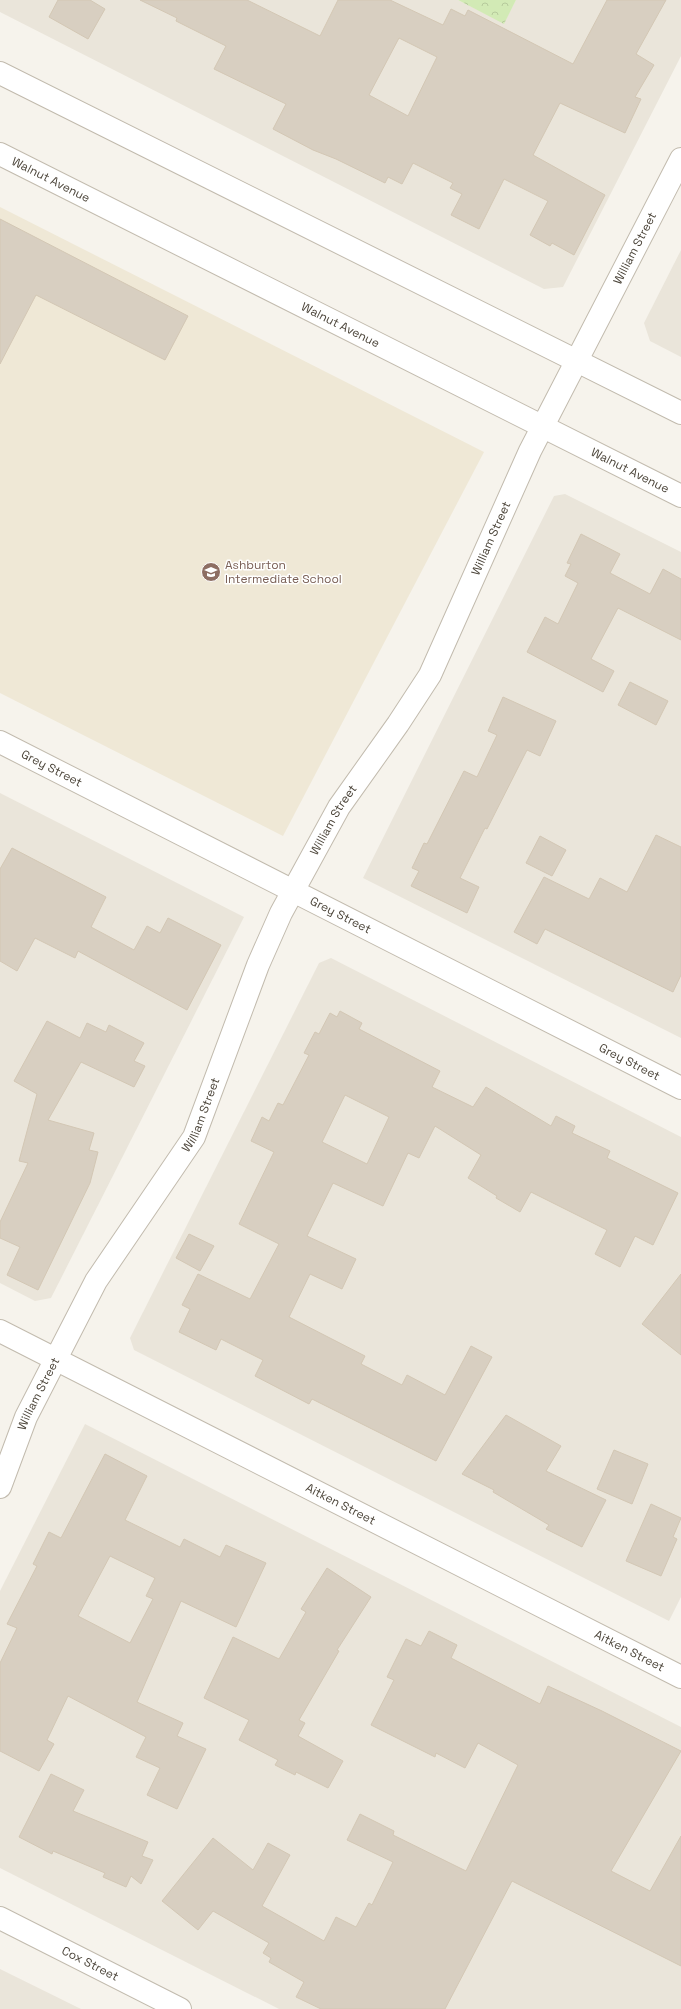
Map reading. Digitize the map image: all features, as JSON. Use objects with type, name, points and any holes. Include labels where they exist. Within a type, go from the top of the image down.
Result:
[{"type":"street","points":[[0,73],[681,413]]},
{"type":"street","name":"Walnut Avenue","points":[[0,154],[681,496]]},
{"type":"street","name":"William Street","points":[[0,1487],[24,1423],[55,1359],[96,1281],[194,1137],[258,964],[281,914],[338,807],[398,724],[430,675],[530,451],[681,159]]},
{"type":"street","name":"Grey Street","points":[[0,742],[681,1088]]},
{"type":"street","name":"Aitken Street","points":[[0,1332],[681,1677]]},
{"type":"street","name":"Cox Street","points":[[0,1918],[180,2009]]},
{"type":"shaded area","points":[[0,0],[458,0],[504,23],[516,0],[681,0],[681,56],[563,287],[544,289],[0,12]]},
{"type":"shaded area","name":"Ashburton Intermediate School","points":[[0,207],[484,452],[283,836],[0,693]]},
{"type":"shaded area","points":[[681,250],[681,357],[650,341],[644,323]]},
{"type":"shaded area","points":[[565,494],[681,552],[681,1038],[363,878],[554,496]]},
{"type":"shaded area","points":[[0,793],[244,917],[51,1298],[35,1301],[0,1283]]},
{"type":"shaded area","points":[[331,958],[681,1137],[681,1597],[669,1621],[134,1350],[130,1338],[319,963]]},
{"type":"shaded area","points":[[85,1424],[681,1727],[681,2009],[279,2009],[0,1868],[0,1591]]},
{"type":"shaded area","points":[[0,1969],[81,2009],[0,2009]]},
{"type":"green space","points":[[458,0],[516,0],[504,24]]},
{"type":"building","points":[[58,0],[90,0],[105,9],[88,39],[49,17]]},
{"type":"building","points":[[140,0],[247,0],[320,36],[338,0],[390,0],[443,25],[451,9],[465,16],[468,10],[573,64],[607,0],[666,0],[636,54],[654,65],[635,97],[641,99],[625,133],[560,103],[533,155],[605,195],[574,255],[552,243],[550,246],[530,235],[548,201],[504,179],[479,229],[451,215],[462,194],[450,188],[453,183],[413,163],[402,184],[388,177],[385,183],[336,159],[313,150],[273,129],[286,104],[214,69],[226,46],[176,21],[177,18]],"holes":[[[399,38],[437,57],[408,116],[369,95]]]},
{"type":"building","points":[[0,219],[188,316],[165,360],[36,295],[0,364]]},
{"type":"building","points":[[581,534],[620,554],[610,573],[650,594],[663,569],[681,579],[681,640],[618,608],[591,659],[614,671],[603,692],[527,652],[545,617],[558,624],[578,583],[565,576],[571,564],[567,563]]},
{"type":"building","points":[[630,682],[668,701],[656,725],[618,705]]},
{"type":"building","points":[[503,697],[556,721],[540,756],[527,750],[460,878],[479,887],[467,913],[411,886],[419,871],[412,868],[424,843],[427,844],[464,771],[477,777],[497,735],[488,731]]},
{"type":"building","points":[[656,835],[681,847],[681,975],[673,992],[545,929],[537,944],[514,932],[544,877],[589,899],[600,878],[627,892]]},
{"type":"building","points":[[540,836],[566,850],[552,876],[526,863]]},
{"type":"building","points":[[12,848],[106,897],[91,927],[134,950],[147,926],[160,933],[168,918],[221,945],[187,1010],[78,951],[75,958],[35,938],[17,971],[0,961],[0,869]]},
{"type":"building","points":[[340,1011],[362,1023],[359,1029],[440,1071],[432,1087],[473,1107],[486,1087],[551,1126],[556,1116],[575,1126],[572,1133],[610,1151],[607,1158],[678,1193],[653,1245],[635,1236],[620,1267],[595,1254],[607,1230],[531,1192],[520,1212],[496,1198],[497,1196],[468,1178],[481,1155],[435,1126],[419,1158],[408,1153],[383,1206],[333,1183],[307,1236],[356,1259],[342,1289],[310,1274],[289,1317],[365,1356],[361,1364],[402,1385],[407,1375],[445,1395],[471,1346],[492,1357],[436,1461],[312,1399],[309,1404],[255,1376],[263,1360],[221,1339],[216,1350],[179,1332],[190,1309],[182,1305],[198,1274],[250,1299],[279,1244],[239,1224],[274,1152],[251,1141],[262,1117],[269,1121],[278,1103],[283,1105],[309,1055],[304,1053],[315,1032],[319,1034],[330,1013],[337,1017]],"holes":[[[345,1095],[389,1117],[367,1164],[322,1142]]]},
{"type":"building","points":[[47,1021],[80,1038],[87,1023],[106,1032],[109,1025],[144,1043],[134,1061],[145,1066],[134,1087],[81,1062],[48,1120],[94,1133],[89,1150],[98,1152],[90,1183],[38,1290],[7,1275],[20,1247],[0,1238],[0,1222],[28,1163],[19,1161],[37,1094],[14,1081]]},
{"type":"building","points":[[189,1234],[214,1246],[200,1271],[176,1258]]},
{"type":"building","points":[[681,1274],[681,1355],[642,1324]]},
{"type":"building","points":[[506,1415],[561,1446],[546,1471],[606,1500],[582,1547],[546,1529],[549,1525],[493,1492],[494,1490],[462,1474]]},
{"type":"building","points":[[614,1450],[648,1464],[632,1504],[597,1489]]},
{"type":"building","points":[[105,1454],[147,1476],[125,1520],[180,1547],[184,1539],[220,1557],[226,1545],[266,1563],[236,1627],[181,1601],[137,1702],[183,1723],[177,1736],[206,1749],[177,1809],[147,1795],[160,1768],[136,1757],[146,1737],[68,1696],[47,1740],[54,1744],[39,1771],[0,1751],[0,1663],[17,1628],[7,1624],[37,1566],[33,1564],[49,1532],[61,1538]],"holes":[[[110,1556],[155,1578],[146,1596],[153,1599],[130,1643],[78,1616]]]},
{"type":"building","points":[[651,1504],[681,1518],[673,1537],[677,1539],[661,1576],[626,1561]]},
{"type":"building","points":[[327,1568],[371,1597],[337,1650],[339,1651],[299,1720],[305,1723],[298,1736],[343,1761],[328,1788],[296,1772],[295,1775],[275,1765],[278,1760],[239,1740],[249,1720],[204,1698],[233,1637],[279,1659],[306,1612],[301,1609]]},
{"type":"building","points":[[429,1631],[457,1645],[451,1658],[540,1704],[548,1686],[602,1711],[681,1751],[611,1871],[650,1891],[681,1836],[681,1966],[512,1881],[445,2009],[321,2009],[296,1997],[304,1982],[269,1962],[271,1958],[263,1953],[269,1943],[213,1911],[198,1930],[162,1901],[213,1838],[253,1870],[268,1843],[290,1855],[262,1906],[324,1941],[336,1917],[356,1927],[369,1903],[372,1905],[393,1862],[347,1840],[360,1814],[394,1831],[393,1835],[466,1871],[518,1765],[478,1743],[465,1768],[436,1753],[435,1757],[371,1725],[394,1680],[387,1677],[406,1639],[421,1646]]},
{"type":"building","points":[[51,1774],[84,1790],[73,1811],[148,1842],[142,1856],[153,1860],[141,1884],[131,1876],[126,1887],[103,1877],[105,1873],[53,1851],[52,1854],[19,1837]]},
{"type":"place","name":"Ashburton Intermediate School","points":[[211,572]]}]
